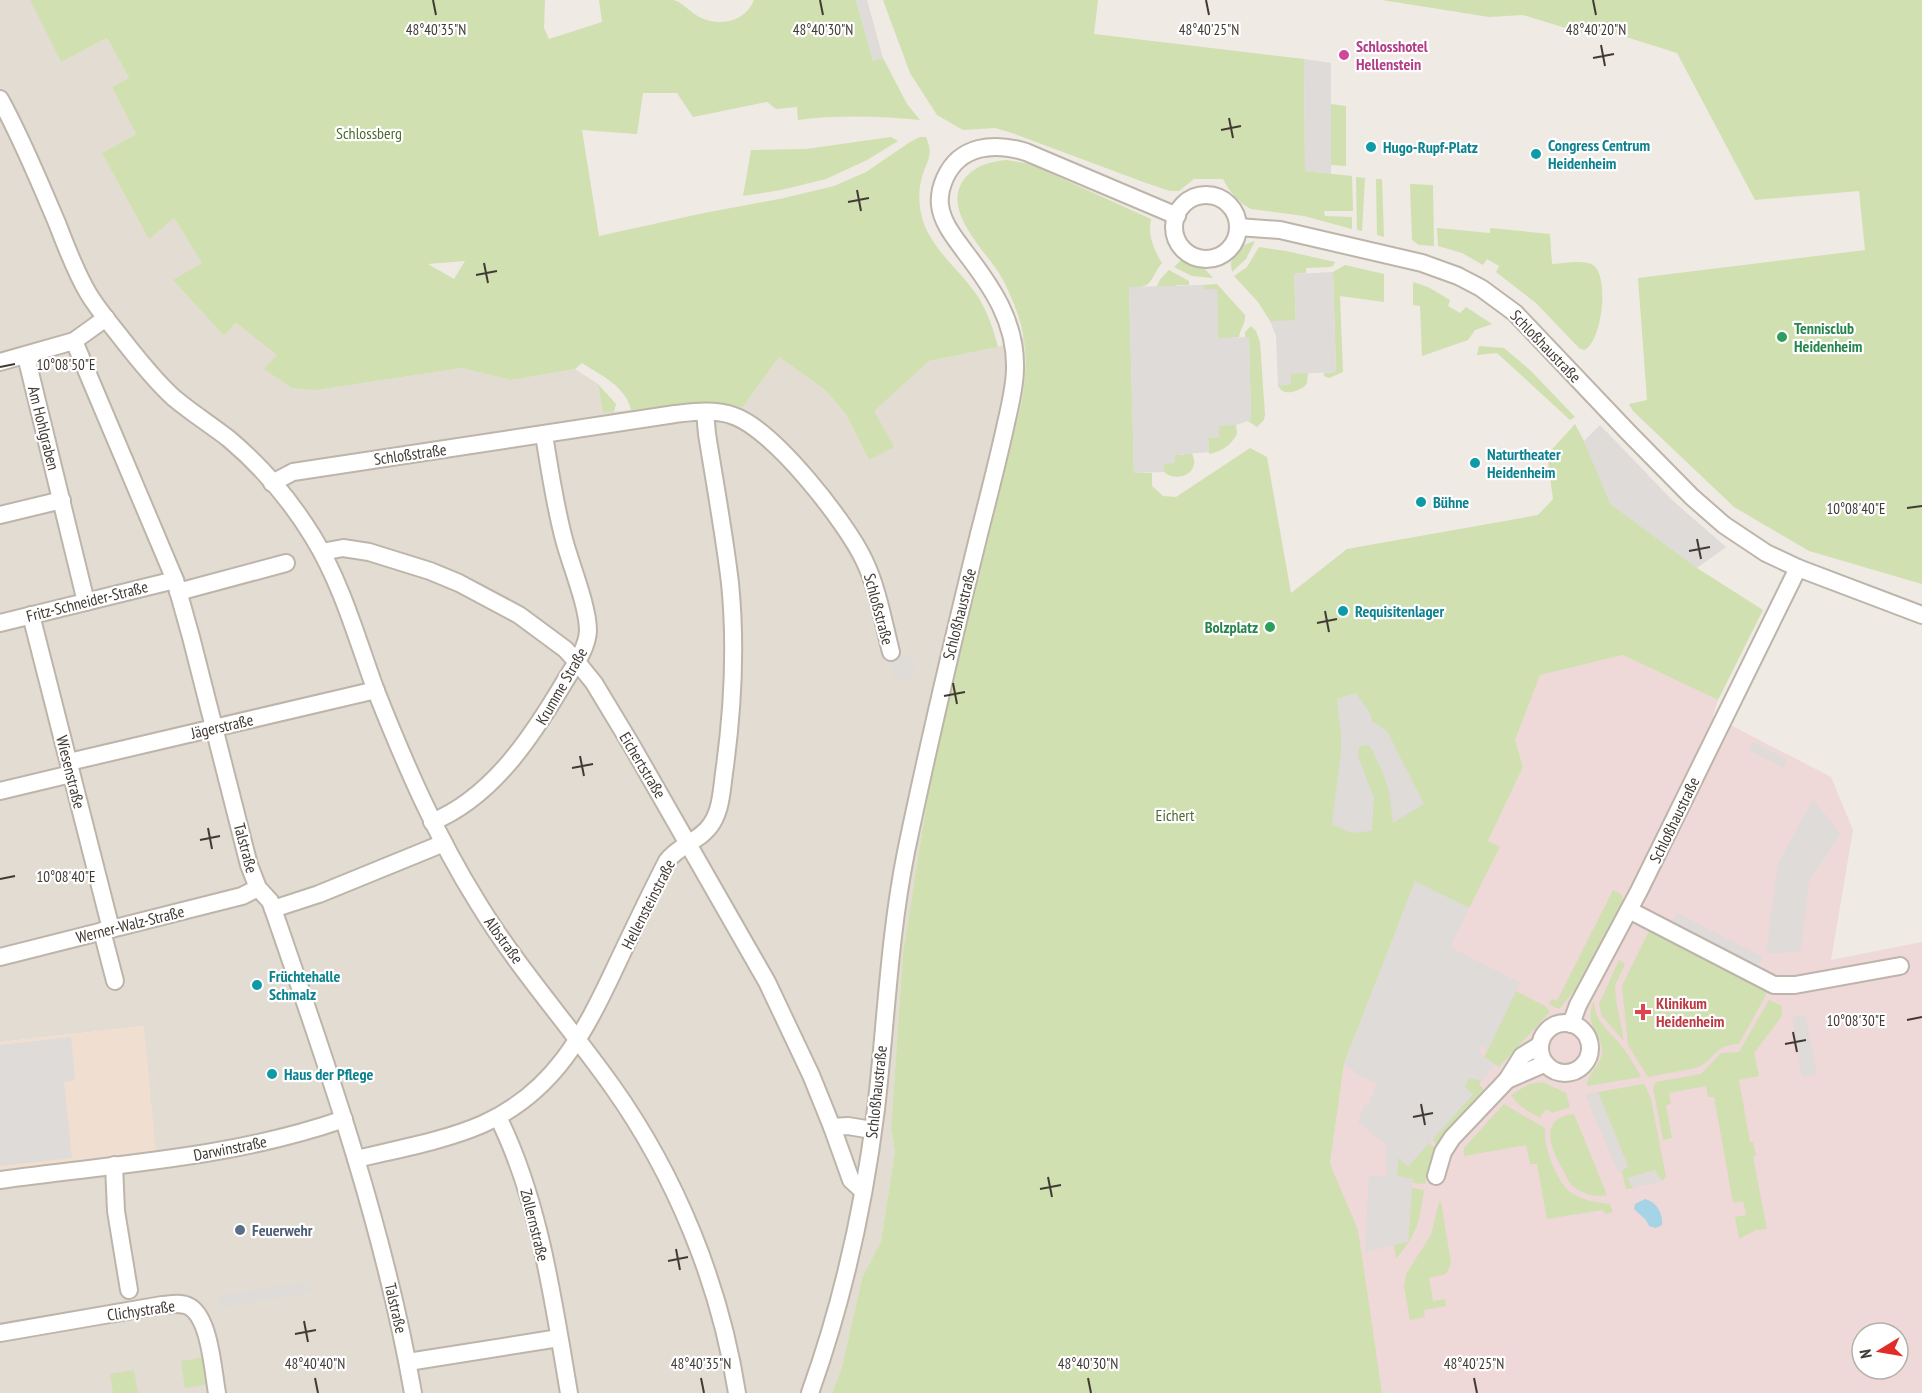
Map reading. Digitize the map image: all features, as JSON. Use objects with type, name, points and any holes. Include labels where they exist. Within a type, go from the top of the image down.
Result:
[{"type":"street","points":[[0,99],[26,150],[86,289],[106,318],[174,398],[233,443],[272,483]]},
{"type":"street","name":"Schloßhaustraße","points":[[810,1393],[846,1279],[872,1130],[892,940],[906,855],[951,645],[1002,439],[1015,375],[1013,342],[1003,308],[983,275],[950,231],[939,203],[941,187],[948,171],[958,159],[979,148],[1003,146],[1026,152],[1177,216]]},
{"type":"street","points":[[1211,196],[1222,199],[1231,207],[1236,217],[1238,228],[1235,241],[1228,250],[1217,257],[1198,258],[1190,254],[1178,241],[1175,225],[1177,216],[1188,201],[1196,197],[1211,196]]},
{"type":"street","name":"Schloßhaustraße","points":[[1238,228],[1280,230],[1422,263],[1458,276],[1481,288],[1515,313],[1628,432],[1710,513],[1740,536],[1766,553],[1798,568],[1922,615]]},
{"type":"street","points":[[0,362],[74,341],[106,318]]},
{"type":"street","name":"Talstraße","points":[[74,341],[176,586],[215,727],[249,865],[258,888],[270,901],[273,909],[344,1119],[391,1284],[413,1393]]},
{"type":"street","name":"Am Hohlgraben","points":[[26,356],[86,602]]},
{"type":"street","name":"Schloßstraße","points":[[272,483],[293,472],[675,414],[705,412],[726,414],[743,420],[781,451],[826,501],[864,560],[877,593],[891,652]]},
{"type":"street","name":"Hellensteinstraße","points":[[356,1160],[466,1130],[498,1117],[539,1087],[561,1064],[595,1010],[667,861],[707,831],[712,824],[718,806],[727,751],[733,656],[730,583],[705,412]]},
{"type":"street","name":"Krumme Straße","points":[[432,822],[456,810],[508,764],[543,719],[585,645],[588,624],[558,517],[544,435]]},
{"type":"street","name":"Albstraße","points":[[272,483],[303,522],[322,552],[342,596],[376,690],[432,822],[485,914],[626,1106],[653,1152],[698,1249],[715,1300],[736,1393]]},
{"type":"street","points":[[0,515],[62,500]]},
{"type":"street","name":"Eichertstraße","points":[[322,552],[343,548],[369,552],[430,571],[459,583],[519,615],[564,649],[577,662],[594,683],[689,843],[778,1003],[811,1075],[851,1180],[863,1191]]},
{"type":"street","points":[[176,586],[286,562]]},
{"type":"street","name":"Schloßhaustraße","points":[[1571,1024],[1578,1005],[1629,910],[1798,568]]},
{"type":"street","name":"Fritz-Schneider-Straße","points":[[0,623],[86,602],[176,586]]},
{"type":"street","name":"Wiesenstraße","points":[[31,615],[70,768],[115,981]]},
{"type":"street","name":"Jägerstraße","points":[[0,791],[70,768],[215,727],[376,690]]},
{"type":"street","points":[[273,909],[319,894],[444,843]]},
{"type":"street","name":"Werner-Walz-Straße","points":[[0,957],[242,896],[258,888]]},
{"type":"street","points":[[1629,910],[1774,985],[1794,985],[1900,966]]},
{"type":"street","points":[[1562,1023],[1571,1024],[1582,1029],[1588,1039],[1590,1051],[1586,1062],[1577,1071],[1566,1074],[1554,1071],[1544,1064],[1540,1055],[1540,1045],[1542,1037],[1551,1027],[1562,1023]]},
{"type":"street","points":[[1436,1176],[1443,1152],[1452,1137],[1507,1080],[1522,1056],[1540,1045]]},
{"type":"street","points":[[1507,1080],[1544,1064]]},
{"type":"street","name":"Zollernstraße","points":[[498,1117],[517,1162],[530,1202],[569,1393]]},
{"type":"street","name":"Darwinstraße","points":[[0,1180],[200,1154],[299,1134],[344,1119]]},
{"type":"street","points":[[832,1127],[848,1126],[872,1130]]},
{"type":"street","points":[[114,1165],[116,1210],[129,1290]]},
{"type":"street","name":"Clichystraße","points":[[0,1333],[162,1305],[182,1304],[197,1313],[202,1320],[217,1393]]},
{"type":"street","points":[[408,1362],[559,1338]]},
{"type":"shaded area","points":[[0,0],[30,0],[61,62],[107,38],[129,78],[112,87],[136,134],[102,153],[149,238],[174,218],[202,263],[174,281],[224,336],[236,323],[317,390],[462,368],[511,380],[575,369],[598,384],[603,413],[700,402],[726,403],[743,407],[779,357],[825,390],[846,414],[869,460],[873,411],[929,361],[998,347],[1024,337],[1026,376],[1022,401],[933,763],[903,953],[891,1129],[895,1151],[881,1241],[862,1278],[842,1367],[832,1393],[0,1393],[0,1172],[144,1026],[0,1042]]},
{"type":"shaded area","points":[[856,0],[867,0],[883,58],[873,61]]},
{"type":"shaded area","points":[[1304,59],[1331,63],[1331,174],[1305,171]]},
{"type":"shaded area","points":[[1333,272],[1336,372],[1291,374],[1291,384],[1278,385],[1276,336],[1270,321],[1296,320],[1294,274]]},
{"type":"shaded area","points":[[1203,285],[1204,289],[1217,289],[1218,338],[1249,337],[1251,420],[1236,425],[1219,426],[1219,437],[1208,438],[1209,452],[1175,455],[1175,463],[1164,464],[1164,472],[1134,473],[1129,287]]},
{"type":"shaded area","points":[[1600,425],[1673,501],[1726,547],[1697,568],[1610,504],[1584,441]]},
{"type":"shaded area","points":[[911,655],[915,668],[913,678],[896,681],[889,661]]},
{"type":"shaded area","name":"Klinikum Heidenheim","points":[[1623,655],[1718,700],[1713,716],[1831,777],[1853,830],[1831,960],[1922,942],[1922,1393],[1382,1393],[1371,1327],[1330,1164],[1344,1064],[1499,847],[1488,841],[1523,767],[1515,740],[1539,675]]},
{"type":"shaded area","points":[[1356,693],[1370,713],[1372,721],[1387,731],[1424,804],[1393,823],[1389,792],[1382,771],[1370,746],[1359,747],[1358,756],[1374,798],[1372,831],[1351,833],[1332,824],[1341,750],[1337,699]]},
{"type":"shaded area","points":[[1753,742],[1787,759],[1784,768],[1749,750]]},
{"type":"shaded area","points":[[1813,799],[1841,834],[1809,881],[1801,951],[1766,954],[1778,864]]},
{"type":"shaded area","points":[[1415,881],[1469,908],[1450,947],[1520,983],[1488,1050],[1478,1044],[1480,1054],[1495,1064],[1481,1081],[1469,1079],[1464,1086],[1473,1094],[1408,1167],[1398,1158],[1397,1176],[1413,1179],[1408,1242],[1365,1252],[1369,1176],[1386,1176],[1387,1145],[1358,1122],[1365,1104],[1369,1105],[1377,1083],[1354,1073],[1354,1070],[1344,1064]]},
{"type":"shaded area","points":[[1677,913],[1763,957],[1757,968],[1671,924]]},
{"type":"shaded area","points":[[1805,1015],[1817,1074],[1802,1077],[1792,1017]]},
{"type":"shaded area","points":[[144,1026],[156,1154],[0,1172],[0,1042]]},
{"type":"shaded area","points":[[71,1037],[75,1080],[64,1082],[72,1158],[0,1166],[0,1045]]},
{"type":"shaded area","points":[[1598,1092],[1628,1166],[1619,1174],[1585,1094]]},
{"type":"shaded area","points":[[1655,1170],[1662,1181],[1633,1188],[1627,1178]]},
{"type":"shaded area","points":[[309,1281],[311,1292],[220,1308],[218,1296]]},
{"type":"green space","name":"Schlossberg","points":[[30,0],[545,0],[544,28],[549,39],[602,22],[599,0],[673,0],[704,19],[721,22],[744,14],[754,0],[856,0],[873,60],[883,58],[907,104],[920,120],[828,117],[798,120],[797,107],[776,109],[767,102],[693,117],[677,93],[643,93],[637,134],[582,130],[599,236],[834,186],[866,172],[910,142],[926,137],[930,150],[919,196],[923,221],[941,253],[980,300],[998,347],[929,361],[874,411],[894,447],[869,460],[846,414],[825,390],[779,357],[743,407],[701,403],[631,410],[624,394],[618,388],[582,363],[575,369],[511,380],[462,368],[317,390],[292,388],[264,369],[277,355],[236,323],[224,336],[173,280],[202,263],[174,218],[149,239],[102,153],[136,134],[112,87],[129,78],[107,38],[61,62]],"holes":[[[465,261],[454,279],[428,264]]]},
{"type":"green space","points":[[883,0],[1098,0],[1094,34],[1304,59],[1305,171],[1352,176],[1353,211],[1324,211],[1325,216],[1352,217],[1352,229],[1304,216],[1251,209],[1235,196],[1223,179],[1194,179],[1179,191],[1170,191],[1012,133],[995,128],[963,130],[937,115],[910,73]]},
{"type":"green space","points":[[1382,0],[1922,0],[1922,584],[1809,551],[1734,507],[1633,411],[1629,404],[1647,400],[1638,278],[1865,250],[1859,191],[1755,200],[1677,53],[1610,32],[1585,34],[1523,15],[1489,17]]},
{"type":"green space","points":[[1331,104],[1346,106],[1346,166],[1331,165]]},
{"type":"green space","points":[[891,137],[898,141],[867,160],[826,179],[743,196],[751,150],[806,149]]},
{"type":"green space","name":"Eichert","points":[[1007,160],[1030,164],[1151,219],[1152,242],[1162,263],[1147,285],[1129,287],[1134,473],[1152,473],[1152,486],[1163,496],[1176,497],[1250,448],[1267,457],[1291,593],[1347,549],[1538,515],[1553,499],[1547,455],[1575,424],[1611,504],[1697,568],[1763,610],[1718,700],[1623,655],[1540,675],[1515,740],[1523,767],[1488,841],[1500,847],[1469,908],[1415,882],[1344,1064],[1330,1164],[1358,1230],[1382,1393],[832,1393],[842,1367],[862,1278],[881,1241],[895,1151],[891,1129],[903,953],[933,763],[1024,390],[1025,347],[1018,315],[1002,278],[966,227],[960,214],[958,201],[959,189],[970,173],[985,164]]},
{"type":"green space","points":[[1356,177],[1365,178],[1362,231],[1357,230]]},
{"type":"green space","points":[[1376,179],[1382,179],[1384,237],[1377,235]]},
{"type":"green space","points":[[1410,184],[1433,185],[1434,246],[1419,245],[1412,240]]},
{"type":"green space","points":[[1437,228],[1490,233],[1490,228],[1550,234],[1552,264],[1579,262],[1593,265],[1601,282],[1602,309],[1590,345],[1584,350],[1579,348],[1536,303],[1496,272],[1499,266],[1487,259],[1483,265],[1462,253],[1438,246]]},
{"type":"green space","points":[[1255,241],[1246,259],[1232,272],[1233,255],[1239,248]]},
{"type":"green space","points":[[1259,247],[1335,262],[1330,267],[1306,268],[1306,273],[1294,274],[1298,373],[1308,373],[1305,386],[1294,391],[1283,391],[1278,385],[1291,384],[1290,321],[1270,321],[1258,302],[1234,276],[1247,267]]},
{"type":"green space","points":[[1185,258],[1200,264],[1213,278],[1192,276],[1174,267]]},
{"type":"green space","points":[[1345,265],[1384,274],[1384,302],[1340,296],[1343,372],[1329,378],[1324,376],[1324,373],[1336,372],[1333,272]]},
{"type":"green space","points":[[1169,270],[1189,281],[1189,285],[1176,285],[1180,455],[1192,453],[1194,463],[1190,472],[1176,477],[1164,472],[1164,463],[1175,462],[1157,286]]},
{"type":"green space","points":[[1413,282],[1428,287],[1450,300],[1448,306],[1460,313],[1466,307],[1492,324],[1475,330],[1468,340],[1422,356],[1420,306],[1413,305]]},
{"type":"green space","points":[[1217,284],[1245,315],[1245,318],[1239,337],[1222,339],[1223,425],[1236,425],[1237,434],[1218,452],[1209,454],[1208,438],[1219,436],[1217,289],[1203,289],[1203,285]]},
{"type":"green space","points":[[1251,326],[1256,331],[1260,342],[1265,415],[1264,420],[1257,427],[1248,421],[1251,420],[1249,337],[1245,337],[1245,332]]},
{"type":"green space","points":[[1479,346],[1504,348],[1530,370],[1575,417],[1570,420],[1497,353],[1477,355]]},
{"type":"green space","points":[[598,384],[616,404],[614,412],[603,413]]},
{"type":"green space","points":[[1613,890],[1622,895],[1623,903],[1587,975],[1559,1009],[1549,1004],[1552,999],[1557,1001]]},
{"type":"green space","points":[[1649,931],[1768,991],[1739,1044],[1724,1047],[1696,1068],[1648,1077],[1628,1045],[1622,986]]},
{"type":"green space","points":[[1619,960],[1625,964],[1615,986],[1624,1041],[1602,1016],[1599,1004]]},
{"type":"green space","points":[[1516,991],[1545,1006],[1549,1013],[1499,1067],[1484,1057]]},
{"type":"green space","points":[[1594,1000],[1599,1019],[1623,1048],[1641,1077],[1587,1086],[1589,1077],[1600,1061],[1602,1051],[1590,1016]]},
{"type":"green space","points":[[1769,1000],[1782,1006],[1782,1016],[1754,1053],[1759,1076],[1739,1080],[1750,1142],[1753,1142],[1756,1156],[1753,1157],[1767,1229],[1756,1230],[1739,1239],[1735,1217],[1746,1215],[1743,1201],[1733,1203],[1714,1097],[1708,1097],[1706,1086],[1669,1093],[1671,1104],[1666,1105],[1672,1138],[1663,1140],[1653,1088],[1656,1082],[1701,1074],[1721,1053],[1739,1052]]},
{"type":"green space","points":[[1474,1078],[1481,1081],[1479,1084],[1485,1091],[1459,1117],[1438,1146],[1432,1140],[1472,1095],[1464,1086],[1469,1079]]},
{"type":"green space","points":[[1543,1082],[1566,1093],[1570,1107],[1552,1113],[1546,1109],[1540,1118],[1520,1106],[1511,1095],[1529,1084]]},
{"type":"green space","points":[[1644,1084],[1651,1099],[1666,1177],[1662,1181],[1655,1170],[1628,1179],[1633,1188],[1626,1189],[1622,1171],[1628,1166],[1598,1092]]},
{"type":"green space","points":[[1504,1104],[1545,1128],[1546,1144],[1552,1162],[1560,1179],[1570,1192],[1584,1199],[1610,1204],[1613,1212],[1606,1214],[1602,1210],[1547,1219],[1537,1164],[1530,1164],[1526,1145],[1464,1156],[1464,1148]]},
{"type":"green space","points":[[1574,1114],[1607,1195],[1591,1195],[1575,1188],[1567,1179],[1554,1152],[1550,1135],[1551,1128],[1555,1121]]},
{"type":"green space","points":[[1429,1143],[1436,1149],[1425,1184],[1413,1183],[1413,1179],[1397,1176],[1398,1157],[1408,1166]]},
{"type":"green space","points":[[1412,1188],[1424,1190],[1421,1212],[1413,1234],[1396,1259],[1394,1245],[1408,1241]]},
{"type":"green space","points":[[1439,1202],[1441,1202],[1451,1263],[1446,1274],[1429,1278],[1433,1301],[1445,1299],[1446,1306],[1424,1310],[1425,1317],[1410,1320],[1404,1286],[1406,1274],[1431,1235]]},
{"type":"green space","points":[[206,1357],[210,1384],[185,1388],[181,1361]]},
{"type":"green space","points":[[134,1370],[138,1393],[113,1393],[110,1374]]},
{"type":"water","points":[[1645,1199],[1658,1209],[1662,1225],[1656,1228],[1649,1226],[1634,1209],[1635,1204]]},
{"type":"place","name":"Schlosshotel Hellenstein","points":[[1344,55]]},
{"type":"place","name":"Hugo-Rupf-Platz","points":[[1371,147]]},
{"type":"place","name":"Congress Centrum Heidenheim","points":[[1536,154]]},
{"type":"place","name":"Tennisclub Heidenheim","points":[[1782,337]]},
{"type":"place","name":"Naturtheater Heidenheim","points":[[1475,463]]},
{"type":"place","name":"Bühne","points":[[1421,502]]},
{"type":"place","name":"Requisitenlager","points":[[1343,611]]},
{"type":"place","name":"Bolzplatz","points":[[1270,627]]},
{"type":"place","name":"Früchtehalle Schmalz","points":[[257,985]]},
{"type":"place","name":"Klinikum Heidenheim","points":[[1643,1012]]},
{"type":"place","name":"Haus der Pflege","points":[[272,1074]]},
{"type":"place","name":"Feuerwehr","points":[[240,1230]]}]
